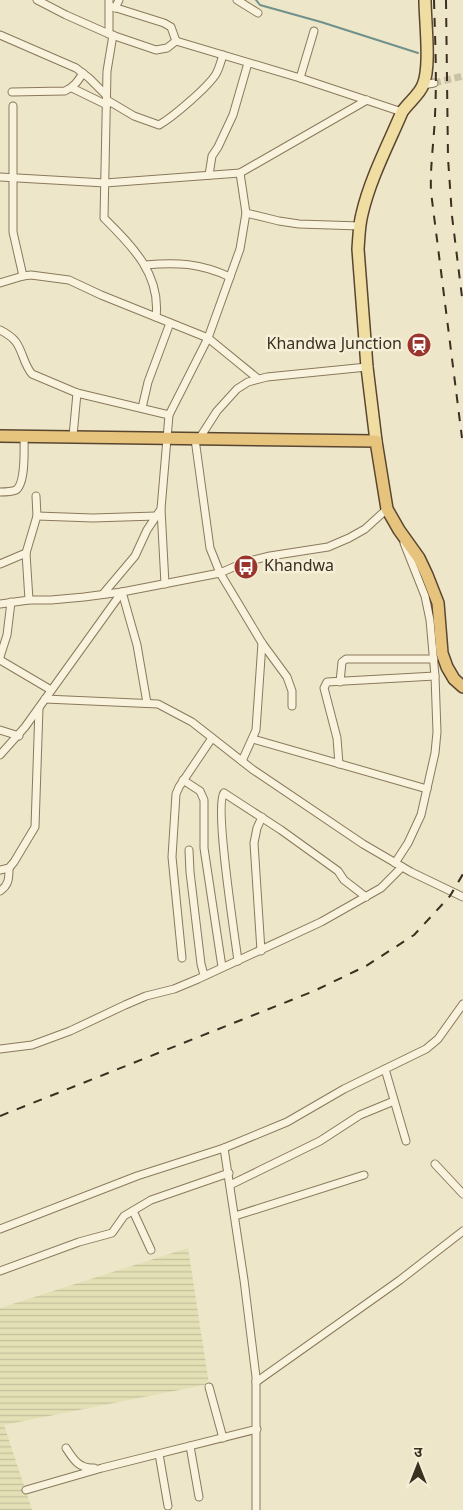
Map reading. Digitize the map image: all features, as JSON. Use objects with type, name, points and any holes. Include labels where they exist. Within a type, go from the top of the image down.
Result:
[{"type":"highway","points":[[0,436],[376,441],[387,509],[399,530],[420,558],[438,603],[442,653],[447,667],[459,683]]},
{"type":"main road","points":[[376,441],[367,366],[358,249],[360,226],[362,213],[371,187],[402,112],[429,84],[426,76],[425,0]]},
{"type":"street","points":[[36,0],[66,16],[111,35],[156,50],[167,48],[176,41]]},
{"type":"street","points":[[111,5],[119,0]]},
{"type":"street","points":[[236,0],[258,13]]},
{"type":"street","points":[[111,5],[111,35],[107,71],[104,218],[135,251],[145,265],[156,294],[156,317]]},
{"type":"street","points":[[111,5],[164,22],[171,27],[176,41]]},
{"type":"street","points":[[300,78],[314,31]]},
{"type":"street","points":[[0,35],[76,68],[83,73],[107,100]]},
{"type":"street","points":[[176,41],[300,78],[402,112]]},
{"type":"street","points":[[72,88],[107,100],[134,116],[159,125],[176,114],[207,86],[216,74],[223,55]]},
{"type":"street","points":[[209,175],[212,156],[233,115],[248,63]]},
{"type":"street","points":[[12,92],[50,93],[65,91],[72,88],[83,73]]},
{"type":"street","points":[[0,177],[12,176],[105,183],[240,173],[367,100]]},
{"type":"street","points":[[12,106],[13,232],[23,276]]},
{"type":"street","points":[[165,584],[161,509],[169,416],[208,338],[240,249],[246,212],[240,173]]},
{"type":"street","points":[[246,212],[289,222],[360,226]]},
{"type":"street","points":[[145,265],[185,263],[219,272],[230,278]]},
{"type":"street","points":[[0,283],[23,276],[47,276],[69,280],[101,295],[208,338],[256,378]]},
{"type":"street","points":[[142,408],[148,382],[170,323]]},
{"type":"street","points":[[0,330],[10,336],[17,344],[27,368],[32,374],[77,393],[169,416]]},
{"type":"street","points":[[292,706],[290,684],[262,644],[220,573],[210,548],[197,439],[227,399],[237,389],[256,378],[367,366]]},
{"type":"street","points":[[73,436],[77,393]]},
{"type":"street","points":[[0,492],[16,490],[20,485],[23,477],[24,436]]},
{"type":"street","points":[[29,600],[26,554],[37,516],[36,496]]},
{"type":"street","points":[[103,594],[135,556],[161,509]]},
{"type":"street","points":[[0,604],[122,592],[220,573],[245,562],[270,556],[328,547],[365,529],[387,509]]},
{"type":"street","points":[[37,516],[93,518],[156,516]]},
{"type":"street","points":[[395,863],[421,815],[435,753],[437,732],[434,659],[430,620],[425,596],[399,530]]},
{"type":"street","points":[[0,564],[26,554]]},
{"type":"street","points":[[0,755],[19,736],[122,592]]},
{"type":"street","points":[[122,592],[133,626],[147,703]]},
{"type":"street","points":[[11,602],[7,635],[0,658],[51,690]]},
{"type":"street","points":[[242,761],[253,739],[258,716],[262,644]]},
{"type":"street","points":[[340,682],[342,662],[346,659],[434,659]]},
{"type":"street","points":[[339,764],[337,738],[324,688],[327,682],[435,676]]},
{"type":"street","points":[[45,699],[147,703],[158,704],[172,710],[192,722],[242,761],[362,844],[402,867],[463,897]]},
{"type":"street","points":[[0,891],[9,881],[9,868],[32,832],[35,823],[39,708]]},
{"type":"street","points":[[0,730],[19,736]]},
{"type":"street","points":[[182,958],[172,856],[176,794],[183,780],[212,738]]},
{"type":"street","points":[[253,739],[427,789]]},
{"type":"street","points":[[183,780],[200,792],[204,800],[204,848],[222,967]]},
{"type":"street","points":[[238,960],[221,823],[222,795],[227,794],[262,817],[338,871],[344,880],[366,897]]},
{"type":"street","points":[[260,951],[254,843],[257,828],[262,817]]},
{"type":"street","points":[[189,850],[201,964],[204,975]]},
{"type":"street","points":[[0,1049],[32,1045],[70,1031],[146,996],[174,989],[260,951],[321,922],[366,897],[381,888],[402,867]]},
{"type":"street","points":[[0,870],[9,868]]},
{"type":"street","points":[[0,1229],[138,1176],[224,1148],[287,1122],[344,1089],[426,1049],[438,1039],[463,1004]]},
{"type":"street","points":[[385,1069],[406,1141]]},
{"type":"street","points":[[230,1185],[320,1141],[360,1115],[394,1101]]},
{"type":"street","points":[[224,1148],[244,1280],[256,1382],[256,1510]]},
{"type":"street","points":[[436,1164],[463,1194]]},
{"type":"street","points":[[0,1271],[80,1242],[112,1233],[124,1216],[151,1200],[229,1173]]},
{"type":"street","points":[[235,1216],[364,1174]]},
{"type":"street","points":[[133,1211],[150,1250]]},
{"type":"street","points":[[256,1382],[400,1280],[463,1231]]},
{"type":"street","points":[[209,1386],[223,1438]]},
{"type":"street","points":[[26,1490],[102,1468],[257,1429]]},
{"type":"street","points":[[190,1446],[199,1497]]},
{"type":"street","points":[[66,1448],[76,1463],[86,1469],[102,1468]]},
{"type":"street","points":[[159,1454],[168,1506]]},
{"type":"shaded area","points":[[188,1248],[209,1384],[4,1425],[32,1510],[0,1510],[0,1308]]},
{"type":"waterway","points":[[256,0],[260,5],[418,53]]},
{"type":"tunnel","points":[[434,83],[463,76]]},
{"type":"railway","points":[[434,0],[436,86],[431,192],[462,438]]},
{"type":"railway","points":[[446,0],[448,158],[452,216],[463,305]]},
{"type":"railway","points":[[0,1116],[314,991],[366,966],[414,935],[450,896],[463,874]]},
{"type":"place","name":"Khandwa Junction","points":[[419,345]]},
{"type":"place","name":"Khandwa","points":[[246,567]]}]
